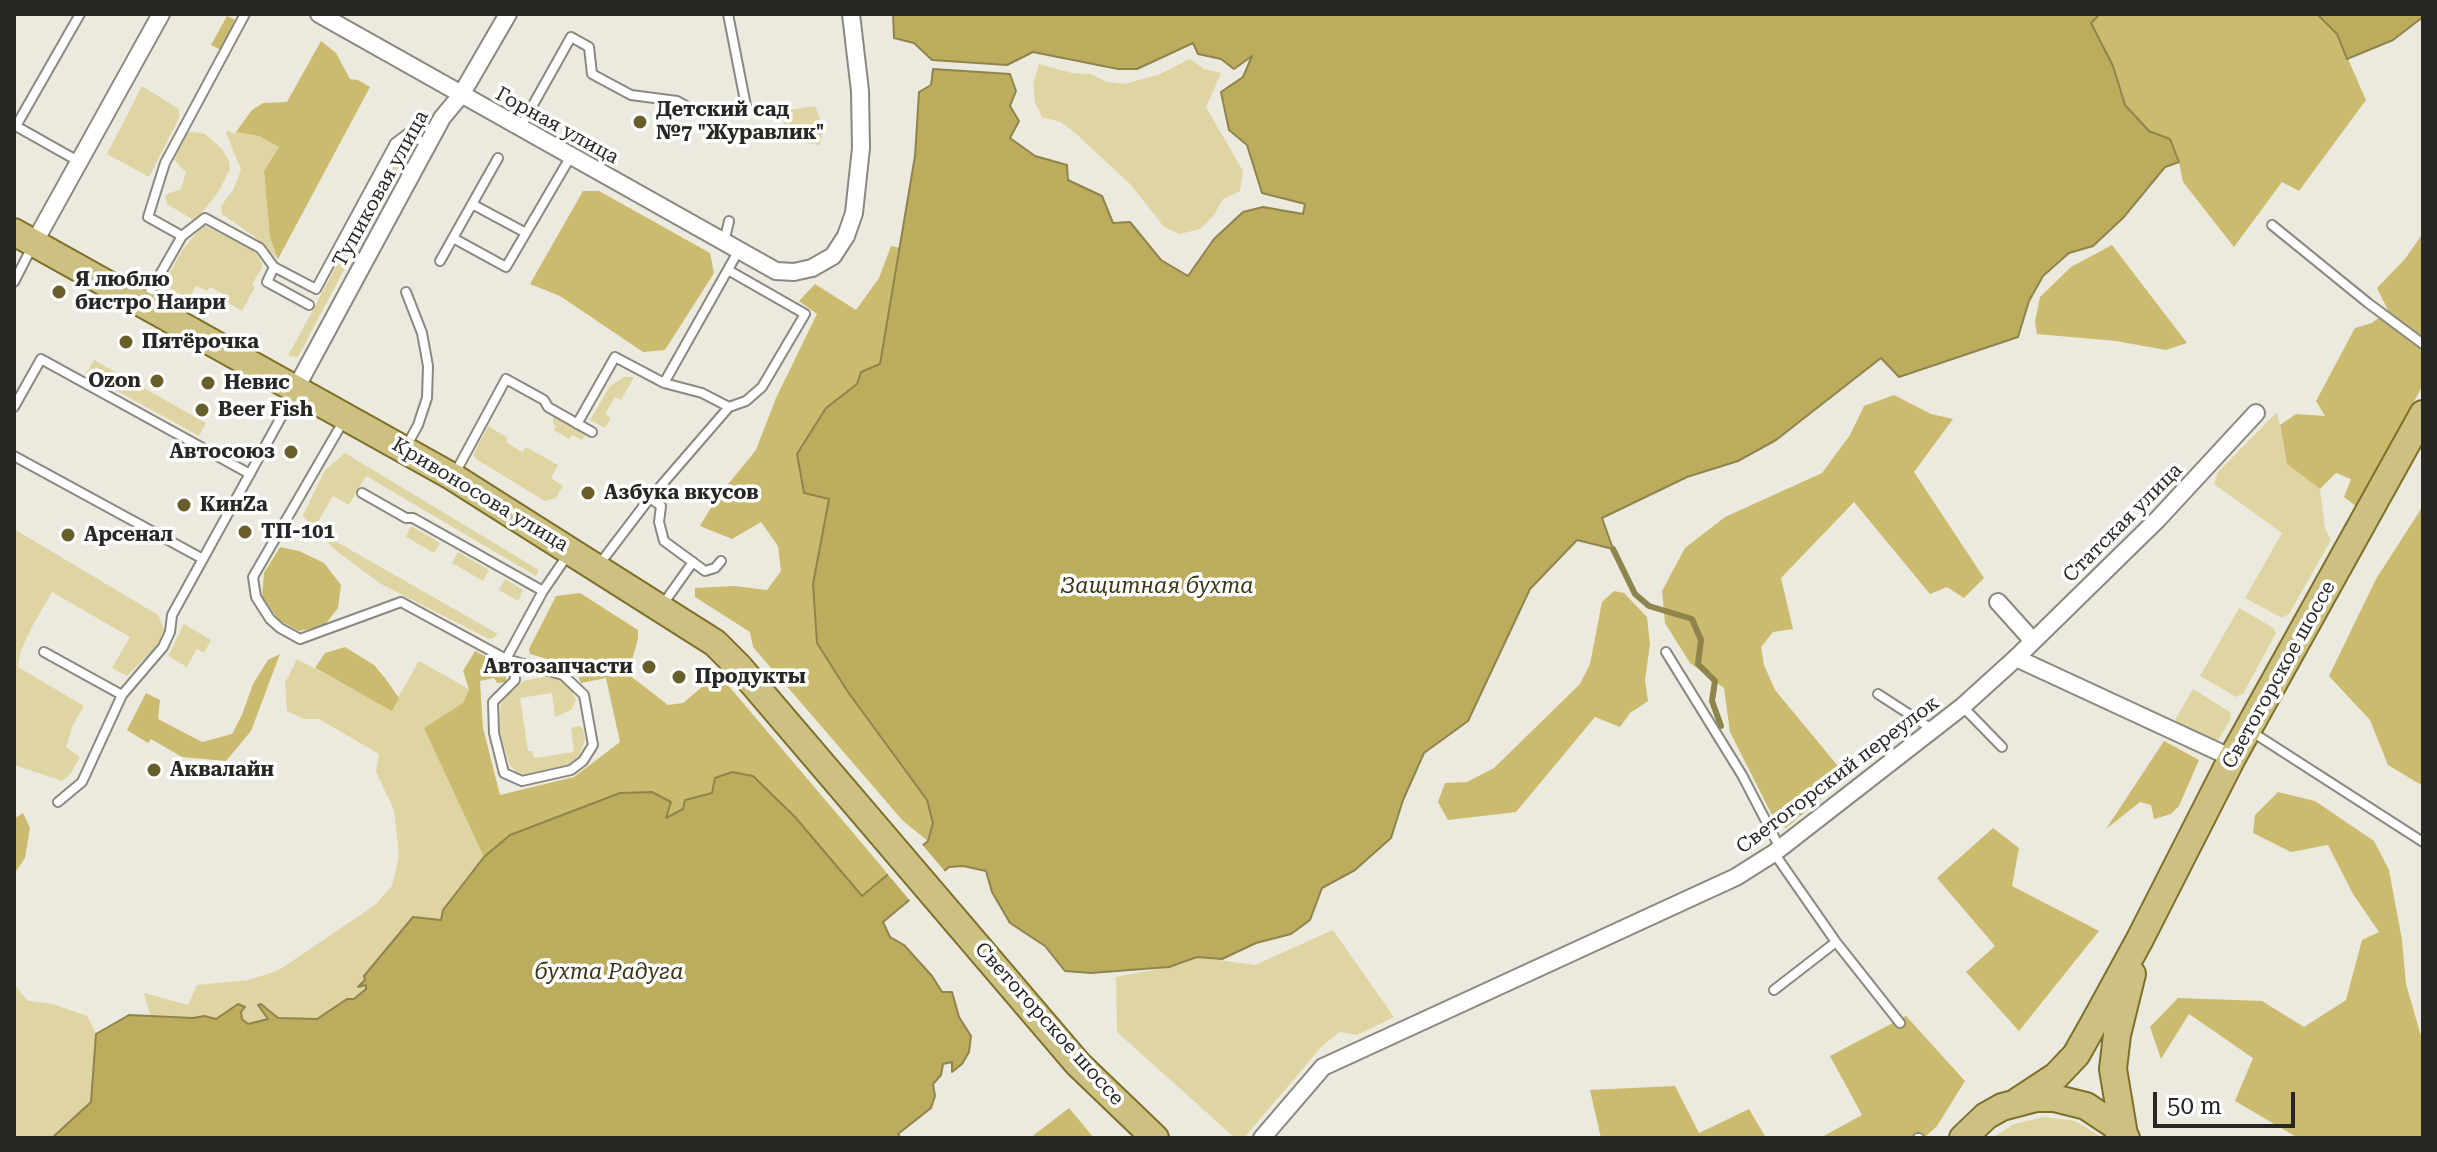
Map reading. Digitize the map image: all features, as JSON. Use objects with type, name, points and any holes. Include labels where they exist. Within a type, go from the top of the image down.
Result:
[{"type":"main road","name":"Кривоносова улица","points":[[24,238],[453,477],[715,643],[885,836]]},
{"type":"main road","name":"Светогорское шоссе","points":[[1963,1138],[1986,1116],[2018,1101],[2056,1076],[2076,1055],[2140,939],[2232,758],[2423,414]]},
{"type":"main road","name":"Светогорское шоссе","points":[[885,836],[1078,1064],[1155,1138]]},
{"type":"main road","name":"Светогорское шоссе","points":[[2125,1137],[2113,1069],[2117,1035],[2140,939]]},
{"type":"main road","points":[[2018,1101],[2036,1098],[2071,1101],[2100,1114],[2125,1137]]},
{"type":"street","points":[[24,238],[78,161],[161,14]]},
{"type":"street","name":"Тупиковая улица","points":[[296,388],[427,144],[442,118],[461,95],[508,14]]},
{"type":"street","name":"Горная улица","points":[[330,17],[461,95],[776,271],[794,272],[812,268],[833,256],[846,236],[854,213],[861,148],[860,91],[851,14]]},
{"type":"street","name":"Статская улица","points":[[2016,658],[2158,519],[2256,413]]},
{"type":"street","points":[[1998,602],[2033,641]]},
{"type":"street","points":[[2016,658],[2232,758]]},
{"type":"street","name":"Светогорский переулок","points":[[1262,1138],[1323,1067],[1736,877],[1777,850],[1963,706],[2016,658]]},
{"type":"lane","points":[[78,161],[15,126],[80,14]]},
{"type":"lane","points":[[182,236],[148,217],[165,163],[245,14]]},
{"type":"lane","points":[[728,14],[747,111]]},
{"type":"lane","points":[[520,128],[571,37],[589,47],[592,74],[631,95],[677,101],[697,112]]},
{"type":"lane","points":[[143,303],[182,236],[205,218],[260,248],[274,267],[316,289],[395,143],[407,134],[427,144]]},
{"type":"lane","points":[[453,238],[506,267],[571,156]]},
{"type":"lane","points":[[440,261],[498,158]]},
{"type":"lane","points":[[472,204],[526,233]]},
{"type":"lane","points":[[724,242],[729,221]]},
{"type":"lane","points":[[2272,225],[2423,344]]},
{"type":"lane","points":[[14,282],[24,238]]},
{"type":"lane","points":[[664,383],[739,250]]},
{"type":"lane","points":[[274,267],[267,282],[309,305]]},
{"type":"lane","points":[[597,567],[650,498],[729,407],[746,401],[762,387],[805,314],[728,270]]},
{"type":"lane","points":[[405,449],[418,425],[427,398],[428,366],[422,333],[406,292]]},
{"type":"lane","points":[[577,424],[615,357],[664,383],[702,393],[729,407]]},
{"type":"lane","points":[[14,407],[41,359],[250,474]]},
{"type":"lane","points":[[453,477],[506,379],[592,432]]},
{"type":"lane","points":[[58,802],[82,782],[122,695],[163,647],[170,632],[172,615],[296,388]]},
{"type":"lane","points":[[346,416],[253,577],[256,597],[270,619],[300,639],[401,602],[510,660],[563,675],[584,695],[593,745],[583,761],[571,770],[522,781],[504,773],[494,733],[493,702],[515,680],[510,660],[543,591],[571,550]]},
{"type":"lane","points":[[14,456],[203,559]]},
{"type":"lane","points":[[362,493],[543,591]]},
{"type":"lane","points":[[650,498],[661,506],[659,522],[664,541],[705,571],[715,568],[721,561]]},
{"type":"lane","points":[[660,608],[693,562]]},
{"type":"lane","points":[[44,652],[122,695]]},
{"type":"lane","points":[[1666,652],[1742,775],[1777,850],[1836,942],[1900,1023]]},
{"type":"lane","points":[[1878,694],[1932,729]]},
{"type":"lane","points":[[1963,706],[2002,747]]},
{"type":"lane","points":[[2248,730],[2423,842]]},
{"type":"lane","points":[[1774,990],[1836,942]]},
{"type":"shaded area","points":[[2100,14],[2317,14],[2337,34],[2366,100],[2299,191],[2282,182],[2234,247],[2183,182],[2170,140],[2149,131],[2125,105],[2113,66],[2091,23]]},
{"type":"shaded area","points":[[227,16],[237,21],[221,50],[211,45]]},
{"type":"shaded area","points":[[321,41],[336,53],[350,79],[370,87],[278,259],[270,238],[264,171],[279,147],[259,136],[236,132],[252,110],[263,103],[287,102]]},
{"type":"shaded area","points":[[1190,59],[1204,69],[1221,73],[1206,107],[1243,171],[1240,191],[1223,199],[1214,215],[1200,229],[1180,234],[1164,227],[1130,184],[1074,132],[1060,122],[1042,117],[1035,102],[1033,84],[1039,64],[1124,84],[1158,75]]},
{"type":"shaded area","points":[[142,86],[179,109],[179,118],[149,177],[107,154]]},
{"type":"shaded area","points":[[815,106],[823,127],[820,145],[787,141],[782,111]]},
{"type":"shaded area","points":[[228,130],[234,134],[259,136],[279,147],[264,171],[270,238],[278,259],[255,237],[222,214],[221,206],[233,190],[241,170],[226,133]]},
{"type":"shaded area","points":[[186,133],[205,134],[222,149],[230,169],[219,191],[195,221],[167,204],[165,195],[181,189],[186,172],[174,160]]},
{"type":"shaded area","points":[[400,148],[407,153],[298,357],[288,356]]},
{"type":"shaded area","points":[[583,191],[599,191],[710,253],[714,273],[665,350],[643,352],[560,296],[530,284]]},
{"type":"shaded area","points":[[203,225],[253,250],[262,263],[252,284],[255,287],[242,311],[225,301],[227,296],[210,287],[207,291],[196,286],[188,300],[163,284],[183,249]]},
{"type":"shaded area","points":[[2423,233],[2423,385],[2357,507],[2344,497],[2351,479],[2336,473],[2320,489],[2287,464],[2280,425],[2296,414],[2325,416],[2316,401],[2355,328],[2372,323],[2388,310],[2377,288],[2405,259]]},
{"type":"shaded area","points":[[2112,245],[2187,343],[2166,350],[2116,341],[2037,334],[2035,322],[2040,297],[2071,267]]},
{"type":"shaded area","points":[[891,246],[901,248],[880,365],[861,372],[857,384],[826,408],[829,499],[813,584],[848,692],[927,800],[933,823],[928,841],[903,821],[753,647],[750,632],[695,597],[695,588],[735,586],[767,590],[781,571],[778,546],[761,522],[732,539],[700,526],[716,499],[756,450],[776,398],[817,314],[799,301],[815,284],[856,310],[879,278]]},
{"type":"shaded area","points":[[94,360],[206,423],[199,436],[86,374]]},
{"type":"shaded area","points":[[624,377],[634,377],[621,400],[615,397],[605,414],[611,418],[605,428],[590,420],[610,386]]},
{"type":"shaded area","points":[[1894,395],[1931,414],[1953,419],[1914,472],[1984,578],[1964,598],[1947,587],[1930,594],[1854,502],[1781,578],[1793,629],[1773,632],[1761,647],[1764,665],[1775,690],[1847,777],[1786,828],[1776,823],[1730,732],[1724,688],[1690,663],[1665,623],[1662,591],[1685,548],[1725,517],[1822,473],[1850,435],[1864,406]]},
{"type":"shaded area","points":[[2277,412],[2287,464],[2320,489],[2325,528],[2331,540],[2289,614],[2282,618],[2245,598],[2282,533],[2214,484],[2218,472]]},
{"type":"shaded area","points":[[553,414],[586,434],[582,440],[572,435],[569,439],[554,430]]},
{"type":"shaded area","points":[[488,426],[508,438],[506,442],[522,452],[526,447],[558,465],[551,478],[563,486],[556,498],[545,501],[476,459],[473,455]]},
{"type":"shaded area","points":[[345,453],[539,570],[536,576],[366,476],[349,505],[333,496],[314,529],[498,634],[492,639],[381,584],[313,529],[303,515],[325,470]]},
{"type":"shaded area","points":[[2423,506],[2423,786],[2388,765],[2370,720],[2329,676],[2376,579]]},
{"type":"shaded area","points":[[411,526],[440,543],[434,553],[406,537]]},
{"type":"shaded area","points":[[14,529],[158,615],[165,631],[155,648],[127,676],[112,668],[130,637],[52,592],[21,650],[18,667],[84,706],[73,725],[66,747],[80,757],[62,781],[14,765]]},
{"type":"shaded area","points":[[280,547],[299,551],[324,563],[341,585],[338,608],[324,626],[299,631],[279,620],[262,597],[264,573]]},
{"type":"shaded area","points":[[458,552],[489,570],[483,581],[452,563]]},
{"type":"shaded area","points":[[505,579],[523,590],[518,601],[499,590]]},
{"type":"shaded area","points":[[1614,591],[1624,593],[1647,617],[1650,644],[1645,680],[1648,701],[1630,713],[1620,727],[1595,717],[1516,812],[1448,820],[1438,802],[1445,783],[1467,782],[1494,768],[1580,684],[1590,664],[1602,602]]},
{"type":"shaded area","points":[[580,593],[638,630],[628,674],[668,705],[683,703],[708,682],[727,684],[888,874],[862,896],[795,817],[753,776],[732,772],[712,793],[685,800],[684,809],[665,818],[670,802],[510,835],[484,857],[424,728],[463,703],[469,689],[463,671],[475,651],[506,667],[506,682],[497,683],[494,678],[480,681],[483,728],[500,795],[574,777],[620,742],[606,678],[581,683],[574,667],[530,654],[529,649],[556,596]]},
{"type":"shaded area","points":[[2239,608],[2272,627],[2276,633],[2243,694],[2236,697],[2200,676]]},
{"type":"shaded area","points":[[184,624],[211,640],[204,653],[197,649],[187,667],[168,656]]},
{"type":"shaded area","points":[[345,647],[374,665],[385,678],[399,698],[392,711],[315,668],[325,653]]},
{"type":"shaded area","points":[[280,654],[251,731],[226,761],[182,757],[151,739],[148,743],[127,730],[146,693],[160,700],[158,719],[202,742],[232,734],[253,684],[268,660]]},
{"type":"shaded area","points":[[297,659],[391,710],[419,661],[469,689],[463,703],[460,782],[484,857],[443,910],[441,920],[365,980],[360,986],[366,985],[366,989],[354,999],[347,999],[317,1019],[278,1018],[265,1006],[258,1005],[268,1019],[248,1024],[242,1019],[241,1012],[216,1019],[150,1015],[144,993],[188,1005],[197,985],[249,980],[279,970],[375,905],[392,886],[399,856],[394,810],[376,772],[379,754],[319,719],[304,719],[287,711],[285,683]]},
{"type":"shaded area","points":[[548,676],[561,679],[576,700],[571,710],[555,717],[552,693],[520,698],[528,751],[532,751],[534,758],[574,752],[571,728],[579,726],[583,728],[585,740],[577,760],[569,765],[527,775],[510,766],[500,733],[500,707],[507,695],[524,681]]},
{"type":"shaded area","points":[[2193,689],[2230,712],[2231,719],[2218,740],[2208,740],[2176,723]]},
{"type":"shaded area","points":[[2164,741],[2199,760],[2179,806],[2171,814],[2154,819],[2151,805],[2140,802],[2106,829]]},
{"type":"shaded area","points":[[2278,792],[2315,801],[2374,841],[2389,870],[2402,940],[2406,984],[2423,1043],[2423,1138],[2298,1138],[2235,1101],[2253,1058],[2189,1014],[2161,1059],[2150,1027],[2178,998],[2262,1001],[2304,1027],[2346,1000],[2362,940],[2379,932],[2353,894],[2328,845],[2291,852],[2253,833],[2255,815]]},
{"type":"shaded area","points":[[23,813],[30,828],[25,858],[14,874],[14,819]]},
{"type":"shaded area","points":[[1993,828],[2019,848],[2012,886],[2099,931],[2019,1031],[1966,972],[1995,946],[1937,878]]},
{"type":"shaded area","points":[[1333,930],[1394,1017],[1357,1035],[1340,1032],[1322,1046],[1244,1138],[1235,1138],[1117,1032],[1116,977],[1169,967],[1197,957],[1255,965]]},
{"type":"shaded area","points":[[14,984],[28,1001],[53,1004],[87,1016],[96,1034],[91,1102],[52,1138],[14,1138]]},
{"type":"shaded area","points":[[1906,1016],[1965,1081],[1937,1126],[1924,1138],[1820,1138],[1862,1115],[1830,1056]]},
{"type":"shaded area","points":[[1675,1086],[1699,1133],[1749,1109],[1766,1138],[1601,1138],[1590,1090]]},
{"type":"shaded area","points":[[1069,1108],[1094,1138],[1030,1138]]},
{"type":"shaded area","points":[[2044,1117],[2075,1121],[2103,1138],[1992,1138],[2014,1124]]},
{"type":"water","name":"Защитная бухта","points":[[893,14],[2100,14],[2091,23],[2113,66],[2125,105],[2149,131],[2170,139],[2179,162],[2165,167],[2123,218],[2093,246],[2069,253],[2043,276],[2029,301],[2018,337],[1899,377],[1881,358],[1776,440],[1738,461],[1687,477],[1602,518],[1613,549],[1577,540],[1530,589],[1468,721],[1424,753],[1403,800],[1391,838],[1355,870],[1322,888],[1310,920],[1291,934],[1256,943],[1222,959],[1197,957],[1169,967],[1091,973],[1065,971],[1045,946],[1010,923],[992,892],[986,871],[963,866],[949,867],[883,922],[890,937],[904,945],[942,992],[952,992],[959,1017],[971,1036],[969,1052],[962,1064],[952,1072],[952,1062],[943,1064],[941,1075],[933,1084],[935,1096],[931,1108],[898,1134],[901,1138],[52,1138],[91,1102],[96,1034],[129,1015],[204,1016],[216,1019],[238,1004],[245,1007],[241,1012],[242,1019],[248,1024],[268,1019],[258,1005],[261,1004],[278,1018],[317,1019],[366,989],[366,985],[358,987],[365,980],[364,976],[413,917],[441,920],[443,910],[484,857],[510,835],[620,793],[652,792],[671,802],[666,818],[683,809],[685,800],[712,793],[715,778],[732,772],[753,776],[795,817],[862,896],[928,841],[933,823],[927,800],[848,692],[817,643],[813,584],[829,499],[804,493],[797,454],[826,408],[857,384],[861,372],[880,364],[915,156],[919,92],[931,85],[933,69],[1010,74],[1016,91],[1010,106],[1019,121],[1010,138],[1035,156],[1067,165],[1068,180],[1102,196],[1113,223],[1130,222],[1161,260],[1188,276],[1214,239],[1243,212],[1263,207],[1303,214],[1305,204],[1262,193],[1247,145],[1229,130],[1221,92],[1243,77],[1252,56],[1234,69],[1221,59],[1198,54],[1193,43],[1137,69],[1118,69],[1033,52],[1007,65],[932,60],[914,43],[894,38]]},
{"type":"water","points":[[2317,14],[2423,14],[2423,17],[2393,40],[2347,59],[2337,34]]},
{"type":"pier","points":[[920,842],[947,874],[912,903],[885,871]]},
{"type":"waterway","points":[[1613,549],[1635,594],[1649,606],[1692,619],[1701,640],[1698,664],[1715,681],[1712,701],[1721,726]]},
{"type":"place","name":"Детский сад №7 \"Журавлик\"","points":[[640,122]]},
{"type":"place","name":"Я люблю бистро Наири","points":[[59,292]]},
{"type":"place","name":"Пятёрочка","points":[[126,342]]},
{"type":"place","name":"Ozon","points":[[157,381]]},
{"type":"place","name":"Невис","points":[[208,383]]},
{"type":"place","name":"Beer Fish","points":[[202,410]]},
{"type":"place","name":"Автосоюз","points":[[291,452]]},
{"type":"place","name":"Азбука вкусов","points":[[588,493]]},
{"type":"place","name":"КинZa","points":[[184,505]]},
{"type":"place","name":"ТП-101","points":[[245,532]]},
{"type":"place","name":"Арсенал","points":[[68,535]]},
{"type":"place","name":"Автозапчасти","points":[[649,667]]},
{"type":"place","name":"Продукты","points":[[679,677]]},
{"type":"place","name":"Аквалайн","points":[[154,770]]},
{"type":"water label","name":"бухта Радуга","points":[[609,973]]}]
